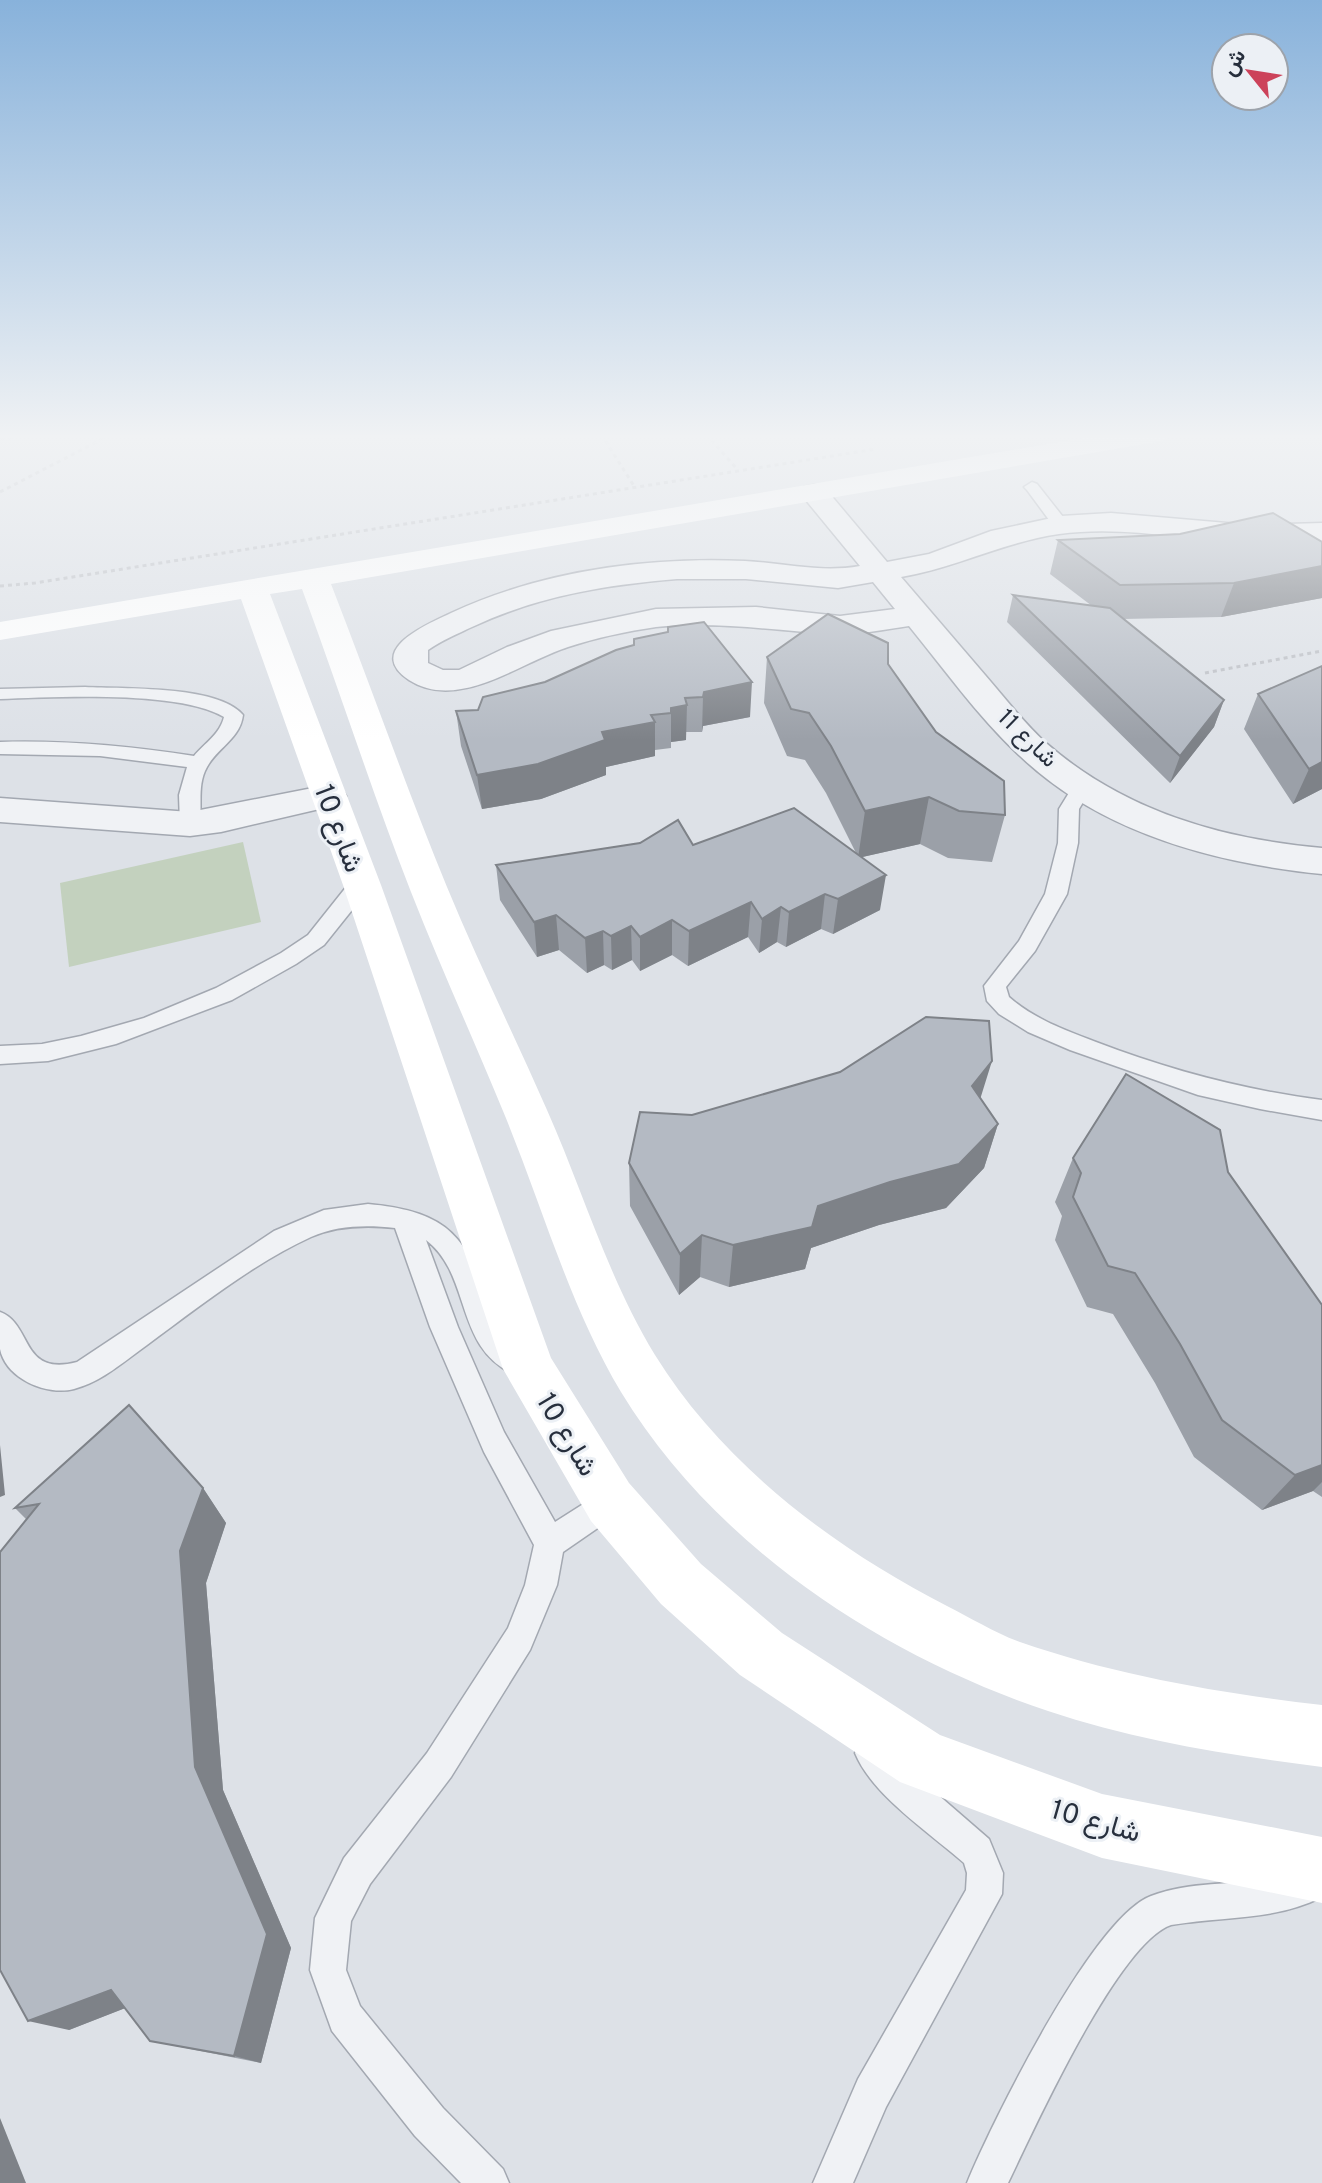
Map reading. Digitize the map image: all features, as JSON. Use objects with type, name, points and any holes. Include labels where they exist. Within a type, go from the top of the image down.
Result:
[{"type":"street","points":[[0,631],[558,536]]},
{"type":"street","name":"شارع 11","points":[[849,536],[1036,752],[1082,787],[1129,812],[1181,833],[1238,849],[1322,861]]},
{"type":"street","points":[[917,616],[840,625],[756,616],[656,618],[562,638],[460,680],[441,680],[424,675],[413,667],[410,657],[414,646],[426,637],[483,610],[544,589],[610,576],[677,570],[746,570],[838,579],[936,562],[1007,536]]},
{"type":"street","points":[[313,577],[418,862],[614,1326],[639,1374],[681,1434],[744,1499],[817,1561],[903,1616],[1010,1668],[1127,1704],[1248,1728],[1322,1736]]},
{"type":"street","name":"شارع 10","points":[[252,588],[362,885],[529,1369],[610,1502],[681,1584],[761,1654],[922,1760],[1102,1826],[1322,1870]]},
{"type":"street","points":[[0,810],[190,824],[221,820],[323,782],[322,758],[330,752],[351,749],[368,760],[390,786]]},
{"type":"lane","points":[[0,694],[137,695],[222,705],[234,715],[234,722],[223,739],[199,763],[189,793],[190,824]]},
{"type":"lane","points":[[0,748],[110,751],[199,763]]},
{"type":"lane","points":[[1082,787],[1069,809],[1068,843],[1056,894],[1027,946],[995,986],[998,1001],[1038,1028],[1166,1076],[1231,1095],[1322,1110]]},
{"type":"lane","points":[[0,1055],[47,1052],[103,1039],[223,995],[318,939],[337,917],[346,897],[362,885]]},
{"type":"lane","points":[[0,1324],[28,1366],[39,1374],[53,1378],[71,1377],[89,1370],[190,1299],[300,1228],[337,1216],[373,1214],[405,1219],[446,1239],[454,1251],[491,1341],[509,1358],[529,1369]]},
{"type":"lane","points":[[405,1219],[444,1327],[494,1442],[550,1543],[541,1585],[519,1639],[439,1765],[357,1871],[333,1918],[328,1970],[345,2018],[429,2122],[489,2183]]},
{"type":"lane","points":[[550,1543],[610,1502]]},
{"type":"lane","points":[[833,2183],[872,2093],[984,1894],[985,1873],[977,1851],[894,1779],[865,1745],[842,1708]]},
{"type":"lane","points":[[987,2183],[1054,2051],[1109,1962],[1149,1914],[1180,1907],[1263,1900],[1293,1893],[1322,1878]]},
{"type":"path","points":[[0,586],[51,581],[328,536]]},
{"type":"path","points":[[1205,673],[1322,651]]},
{"type":"green space","points":[[243,842],[261,922],[69,967],[60,883]]},
{"type":"building","points":[[1142,536],[1312,536],[1322,542],[1322,566],[1234,583],[1120,585],[1058,540]]},
{"type":"building","points":[[1013,595],[1110,608],[1224,700],[1180,756]]},
{"type":"building","points":[[828,614],[888,643],[888,664],[936,732],[1004,781],[1005,815],[959,811],[929,797],[865,811],[831,746],[809,713],[791,709],[767,657]]},
{"type":"building","points":[[704,622],[752,682],[704,692],[703,697],[685,698],[687,705],[671,708],[671,713],[651,715],[655,722],[602,732],[605,740],[538,764],[477,775],[456,711],[478,710],[483,697],[545,682],[634,645],[634,639],[668,632],[668,627]]},
{"type":"building","points":[[1322,666],[1322,762],[1309,769],[1258,694]]},
{"type":"building","points":[[794,808],[886,875],[838,899],[825,894],[789,912],[781,907],[762,919],[751,902],[689,931],[672,920],[640,937],[631,926],[611,936],[603,931],[585,938],[556,915],[534,922],[496,865],[640,843],[678,820],[693,845]]},
{"type":"building","points":[[926,1017],[989,1021],[992,1061],[972,1086],[998,1124],[959,1164],[890,1182],[818,1206],[812,1227],[733,1245],[702,1235],[680,1254],[629,1163],[640,1112],[692,1115],[840,1072]]},
{"type":"building","points":[[1126,1074],[1220,1130],[1228,1172],[1322,1305],[1322,1465],[1295,1475],[1222,1420],[1180,1344],[1135,1273],[1108,1266],[1073,1197],[1081,1173],[1073,1158]]},
{"type":"building","points":[[129,1405],[203,1488],[180,1551],[195,1767],[267,1934],[234,2056],[150,2041],[111,1990],[28,2021],[0,1970],[0,1552],[39,1504],[15,1508]]}]
